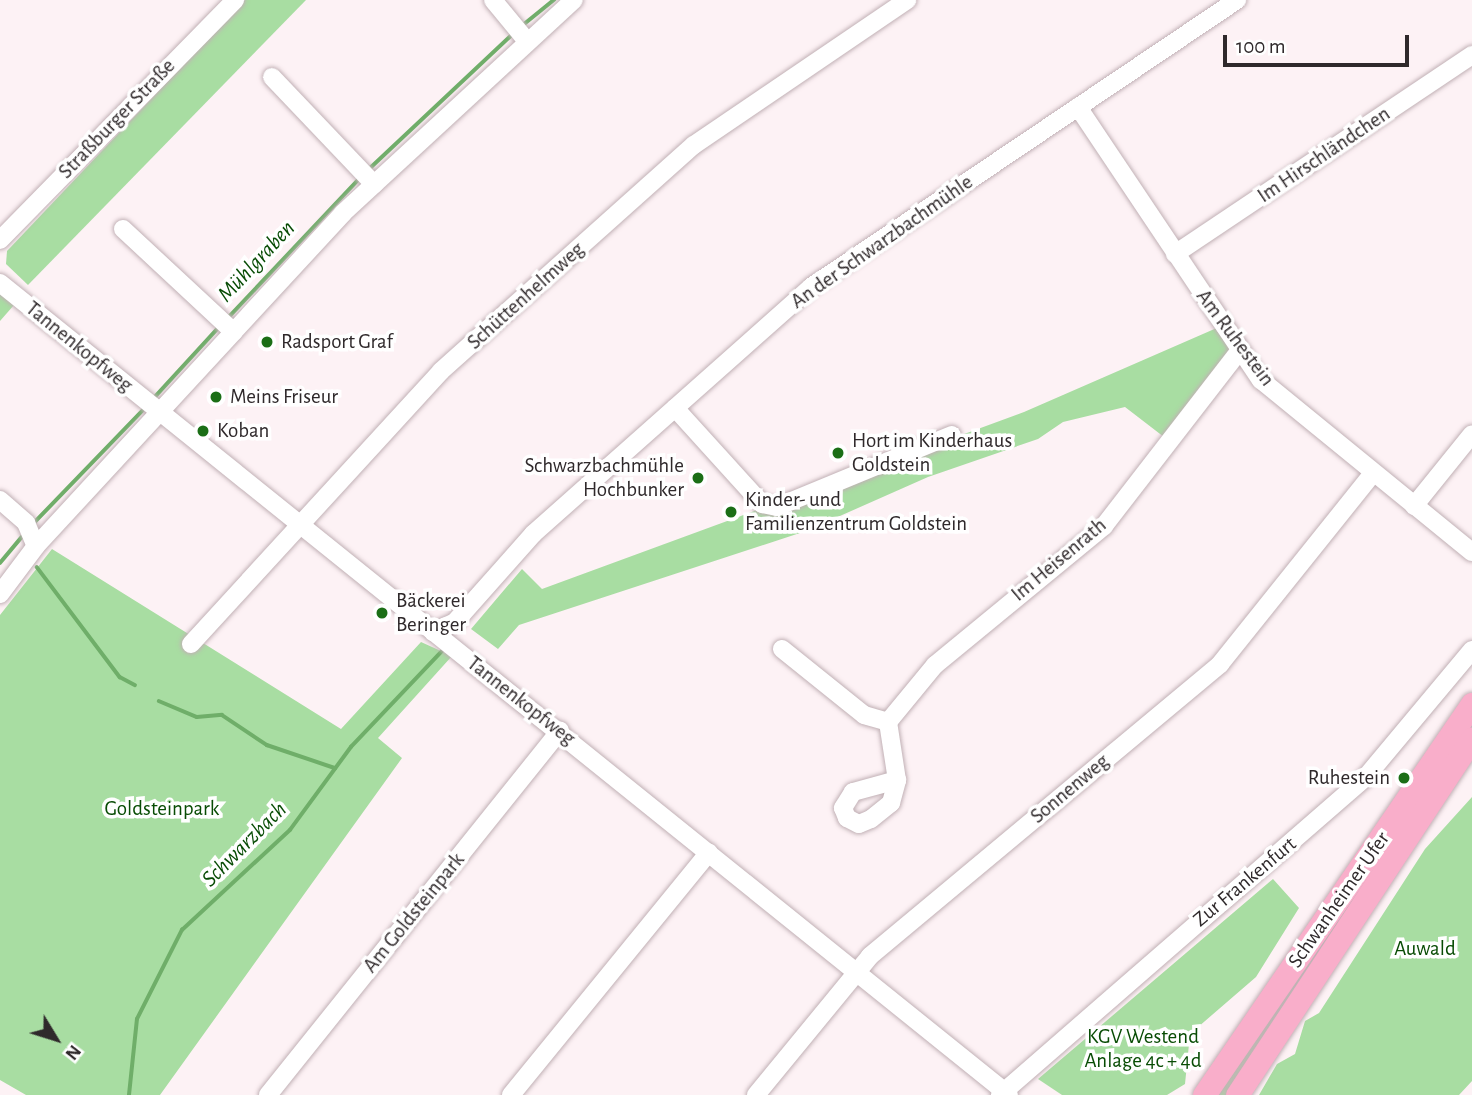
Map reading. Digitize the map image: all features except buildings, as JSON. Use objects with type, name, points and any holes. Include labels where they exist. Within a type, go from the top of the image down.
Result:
[{"type":"main road","name":"Schwanheimer Ufer","points":[[1204,1095],[1472,704]]},
{"type":"main road","name":"Schwanheimer Ufer","points":[[1237,1095],[1472,739]]},
{"type":"street","name":"Straßburger Straße","points":[[0,240],[235,0]]},
{"type":"street","points":[[493,0],[520,33]]},
{"type":"street","points":[[0,594],[36,546],[161,412],[228,326],[368,178],[520,33],[574,0]]},
{"type":"street","name":"Schüttenhelmweg","points":[[191,644],[441,371],[694,145],[907,0]]},
{"type":"street","name":"An der Schwarzbachmühle","points":[[433,632],[455,622],[533,534],[811,287],[1237,0]]},
{"type":"street","name":"Im Hirschländchen","points":[[1175,254],[1472,55]]},
{"type":"street","points":[[272,77],[368,178]]},
{"type":"street","name":"Am Ruhestein","points":[[1078,107],[1261,380],[1472,552]]},
{"type":"street","points":[[123,229],[228,326]]},
{"type":"street","name":"Tannenkopfweg","points":[[0,283],[433,632],[560,730],[1004,1094]]},
{"type":"street","name":"Im Heisenrath","points":[[888,722],[935,665],[1104,526],[1240,350]]},
{"type":"street","points":[[675,408],[762,504],[777,507],[952,435]]},
{"type":"street","points":[[1414,506],[1472,435]]},
{"type":"street","name":"Sonnenweg","points":[[756,1095],[857,971],[1220,664],[1373,473]]},
{"type":"street","points":[[0,500],[26,523],[36,546]]},
{"type":"street","points":[[782,649],[864,715],[888,722],[897,780]]},
{"type":"street","name":"Zur Frankenfurt","points":[[1004,1094],[1365,778],[1472,650]]},
{"type":"street","name":"Am Goldsteinpark","points":[[268,1095],[560,730]]},
{"type":"street","points":[[511,1095],[709,852]]},
{"type":"green space","points":[[245,0],[306,0],[28,285],[6,264],[7,251]]},
{"type":"green space","points":[[0,294],[14,305],[0,321]]},
{"type":"green space","points":[[1219,327],[1232,347],[1164,437],[1125,407],[1063,422],[1038,439],[928,477],[806,531],[519,625],[498,649],[471,629],[522,569],[542,589],[1024,412]]},
{"type":"green space","name":"Goldsteinpark","points":[[52,549],[341,729],[421,642],[452,656],[378,738],[402,758],[160,1095],[26,1095],[0,1080],[0,615]]},
{"type":"green space","points":[[1472,718],[1228,1095],[1213,1095]]},
{"type":"green space","name":"Auwald","points":[[1472,797],[1472,1081],[1459,1095],[1259,1095],[1277,1064],[1295,1054],[1305,1021],[1319,1013],[1425,849]]},
{"type":"green space","name":"KGV Westend Anlage 4c + 4d","points":[[1273,879],[1299,908],[1256,977],[1190,1034],[1185,1084],[1167,1095],[1062,1095],[1038,1079]]},
{"type":"waterway","name":"Mühlgraben","points":[[523,25],[554,0]]},
{"type":"waterway","name":"Mühlgraben","points":[[367,171],[515,32]]},
{"type":"waterway","name":"Mühlgraben","points":[[228,318],[359,179]]},
{"type":"waterway","name":"Mühlgraben","points":[[154,398],[220,326]]},
{"type":"waterway","name":"Mühlgraben","points":[[33,524],[147,406]]},
{"type":"waterway","name":"Mühlgraben","points":[[0,563],[25,533]]},
{"type":"waterway","points":[[37,567],[120,677],[135,685]]},
{"type":"waterway","name":"Schwarzbach","points":[[129,1095],[137,1019],[182,930],[290,830],[351,747],[444,649]]},
{"type":"waterway","points":[[159,701],[197,717],[222,715],[267,745],[335,768]]},
{"type":"place","name":"Radsport Graf","points":[[267,342]]},
{"type":"place","name":"Meins Friseur","points":[[216,397]]},
{"type":"place","name":"Koban","points":[[203,431]]},
{"type":"place","name":"Hort im Kinderhaus Goldstein","points":[[838,453]]},
{"type":"place","name":"Schwarzbachmühle Hochbunker","points":[[698,478]]},
{"type":"place","name":"Kinder- und Familienzentrum Goldstein","points":[[731,512]]},
{"type":"place","name":"Bäckerei Beringer","points":[[382,613]]},
{"type":"place","name":"Ruhestein","points":[[1404,778]]}]
